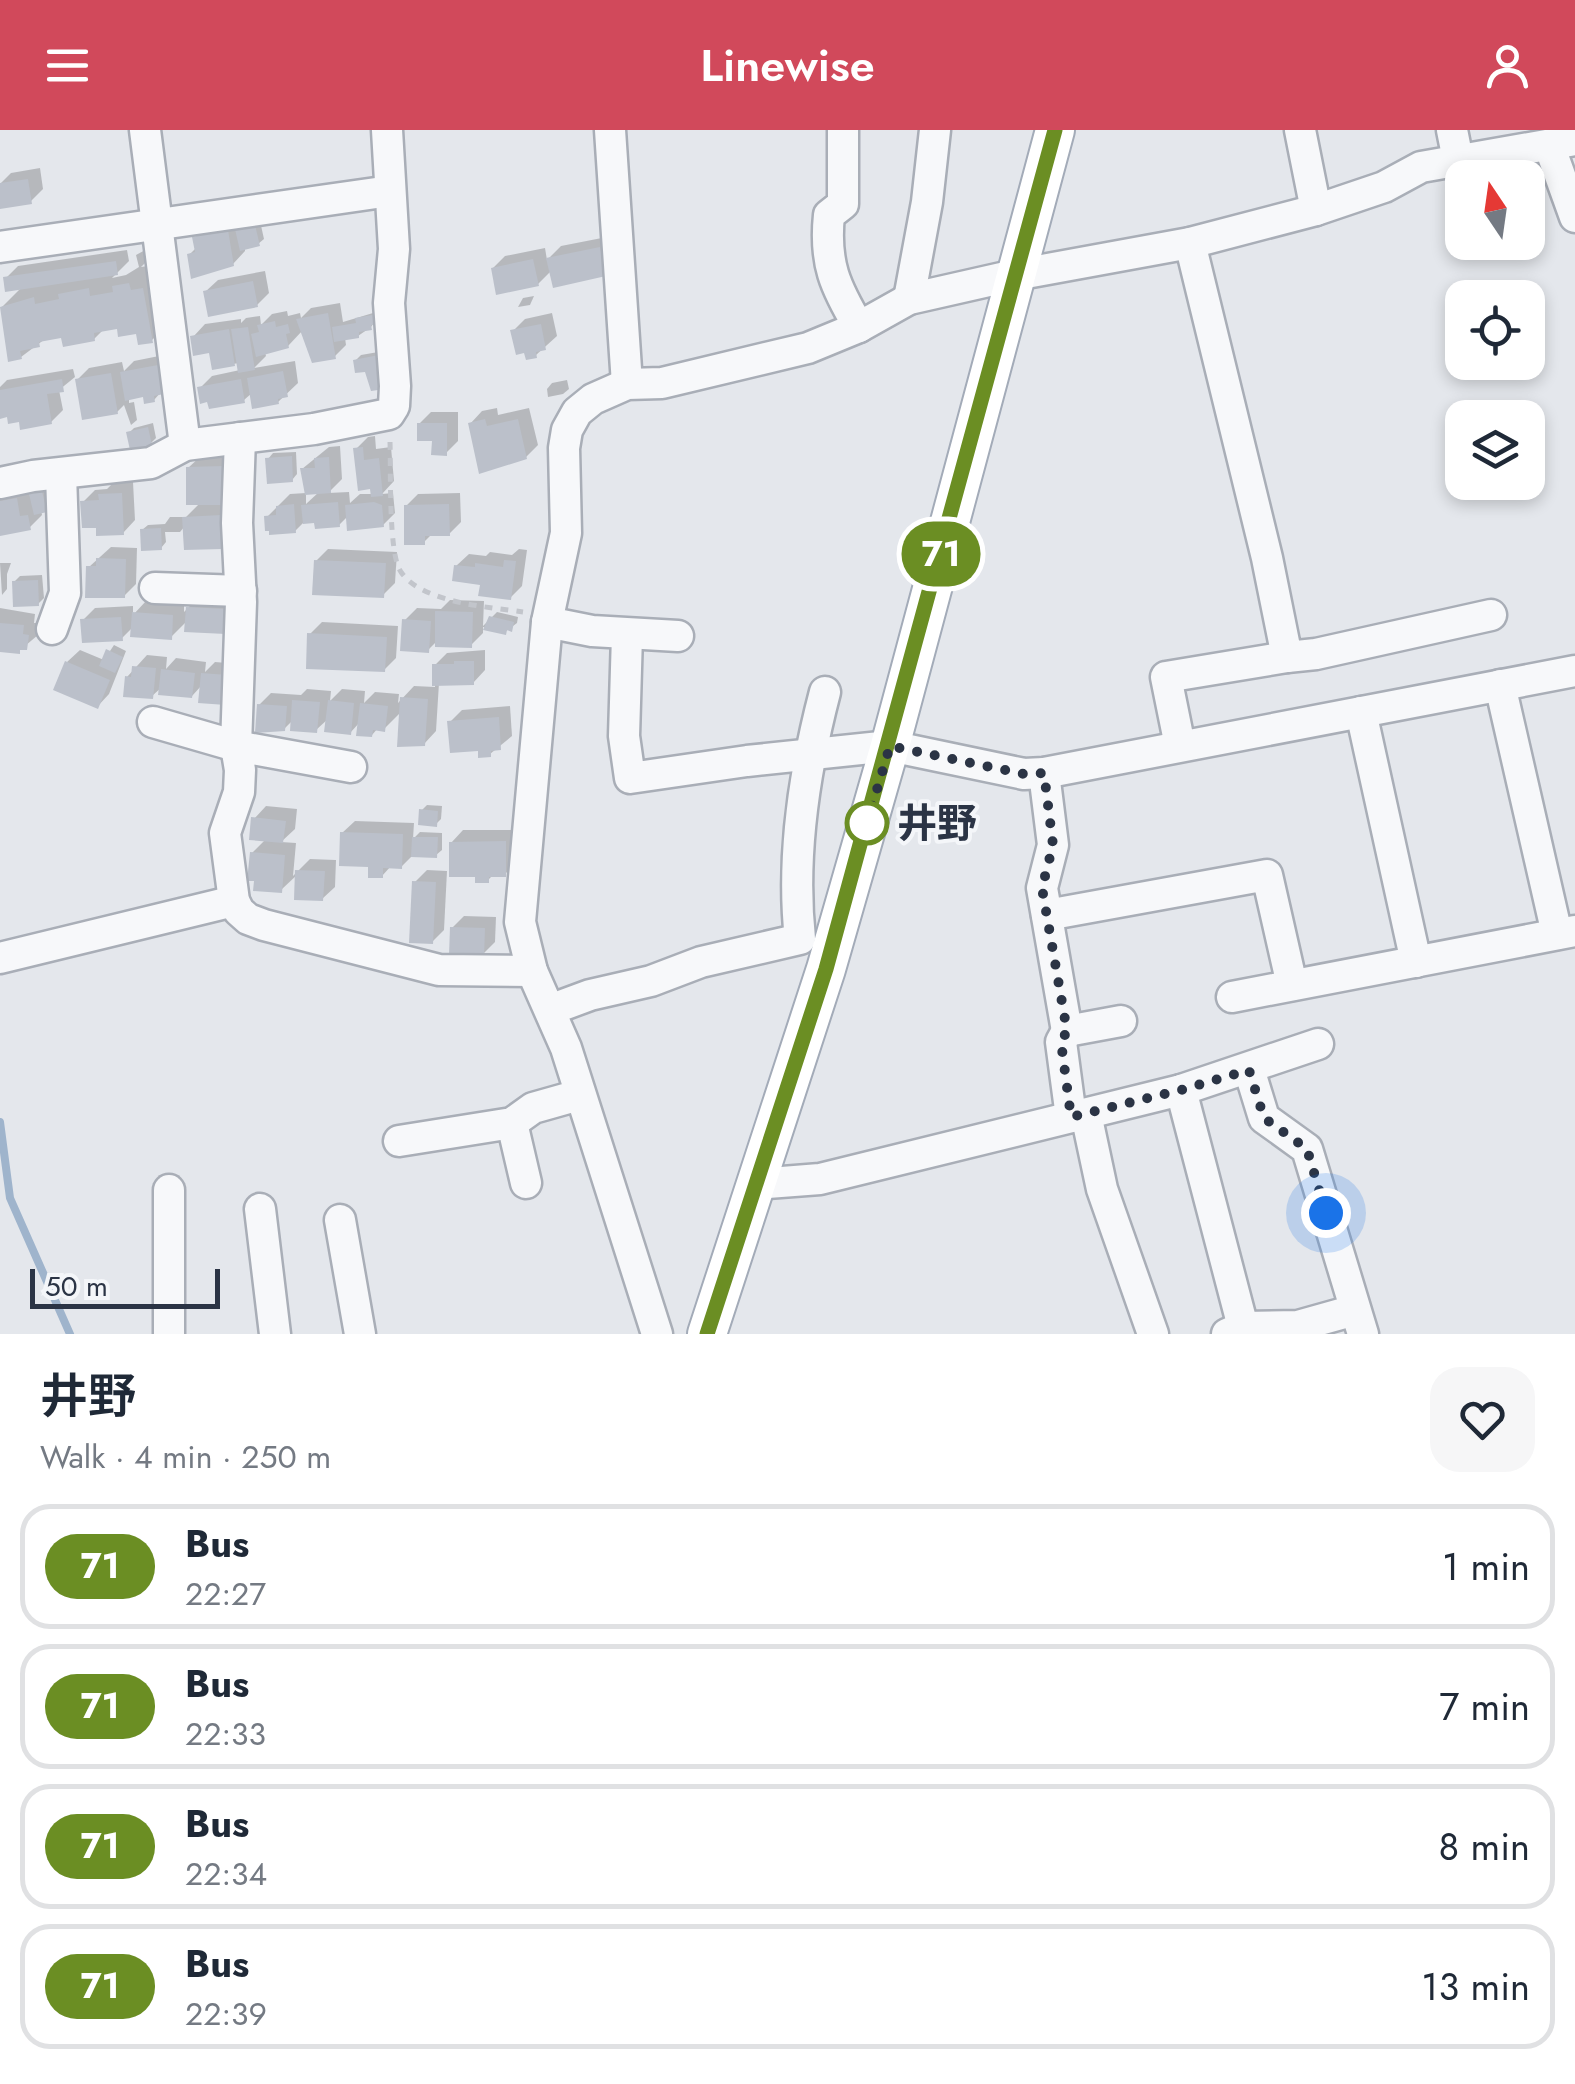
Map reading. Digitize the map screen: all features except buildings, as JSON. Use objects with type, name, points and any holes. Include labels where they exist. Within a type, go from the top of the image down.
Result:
[{"type":"main road","points":[[707,1334],[826,969],[890,746],[1055,130]]},
{"type":"street","points":[[145,130],[185,445]]},
{"type":"street","points":[[0,483],[151,462],[185,445],[314,429],[390,414],[394,406],[389,303],[394,249],[387,130]]},
{"type":"street","points":[[610,130],[627,384]]},
{"type":"street","points":[[843,130],[843,204],[828,215],[826,245],[835,286],[860,327]]},
{"type":"street","points":[[909,299],[927,202],[935,130]]},
{"type":"street","points":[[1300,130],[1316,210]]},
{"type":"street","points":[[1452,130],[1458,160],[1562,143],[1575,217]]},
{"type":"street","points":[[656,1334],[566,1048],[532,971],[520,922],[547,619],[566,534],[564,448],[576,412],[627,384],[662,382],[790,352],[860,327],[909,299],[1014,275],[1190,243],[1316,210],[1384,186],[1421,167],[1445,162]]},
{"type":"street","points":[[0,247],[390,191]]},
{"type":"street","points":[[1190,243],[1267,558],[1286,657]]},
{"type":"street","points":[[240,438],[236,746],[240,770],[239,792],[224,833],[234,902],[239,911],[264,924],[439,970],[532,971]]},
{"type":"street","points":[[52,629],[65,593],[62,474]]},
{"type":"street","points":[[155,588],[240,591]]},
{"type":"street","points":[[1180,746],[1166,677],[1316,654],[1491,615]]},
{"type":"street","points":[[547,619],[627,634],[678,636]]},
{"type":"street","points":[[627,634],[624,736],[630,778],[890,746],[1024,774],[1044,773],[1575,670]]},
{"type":"street","points":[[1232,997],[1566,933],[1500,686]]},
{"type":"street","points":[[552,1014],[563,1005],[590,995],[651,981],[700,962],[800,939],[795,889],[810,757],[825,692]]},
{"type":"street","points":[[1361,712],[1416,962]]},
{"type":"street","points":[[153,722],[236,746],[352,766]]},
{"type":"street","points":[[1044,773],[1053,845],[1042,888],[1067,1031],[1061,1042],[1078,1115],[1153,1334]]},
{"type":"street","points":[[1048,916],[1268,875],[1292,986]]},
{"type":"street","points":[[0,958],[234,902]]},
{"type":"street","points":[[796,904],[844,904]]},
{"type":"street","points":[[1067,1031],[1121,1022]]},
{"type":"street","points":[[756,1184],[820,1179],[1181,1090],[1318,1044]]},
{"type":"street","points":[[1181,1090],[1235,1331],[1359,1322],[1307,1149],[1264,1118],[1249,1070]]},
{"type":"street","points":[[398,1141],[512,1123],[533,1108],[580,1096]]},
{"type":"street","points":[[512,1123],[526,1183]]},
{"type":"street","points":[[169,1190],[169,1334]]},
{"type":"street","points":[[260,1210],[275,1334]]},
{"type":"street","points":[[340,1220],[360,1334]]},
{"type":"path","points":[[390,414],[398,570],[422,589],[454,601],[547,619]]},
{"type":"waterway","points":[[0,1122],[10,1198],[70,1334]]},
{"type":"bus line","name":"71","points":[[707,1334],[826,969],[890,746],[1055,130]]},
{"type":"place","name":"井野","points":[[867,823]]},
{"type":"route","points":[[867,823],[890,746],[1024,774],[1044,773],[1053,845],[1042,888],[1067,1031],[1061,1042],[1071,1117],[1249,1070],[1264,1118],[1307,1149],[1326,1213]]}]
